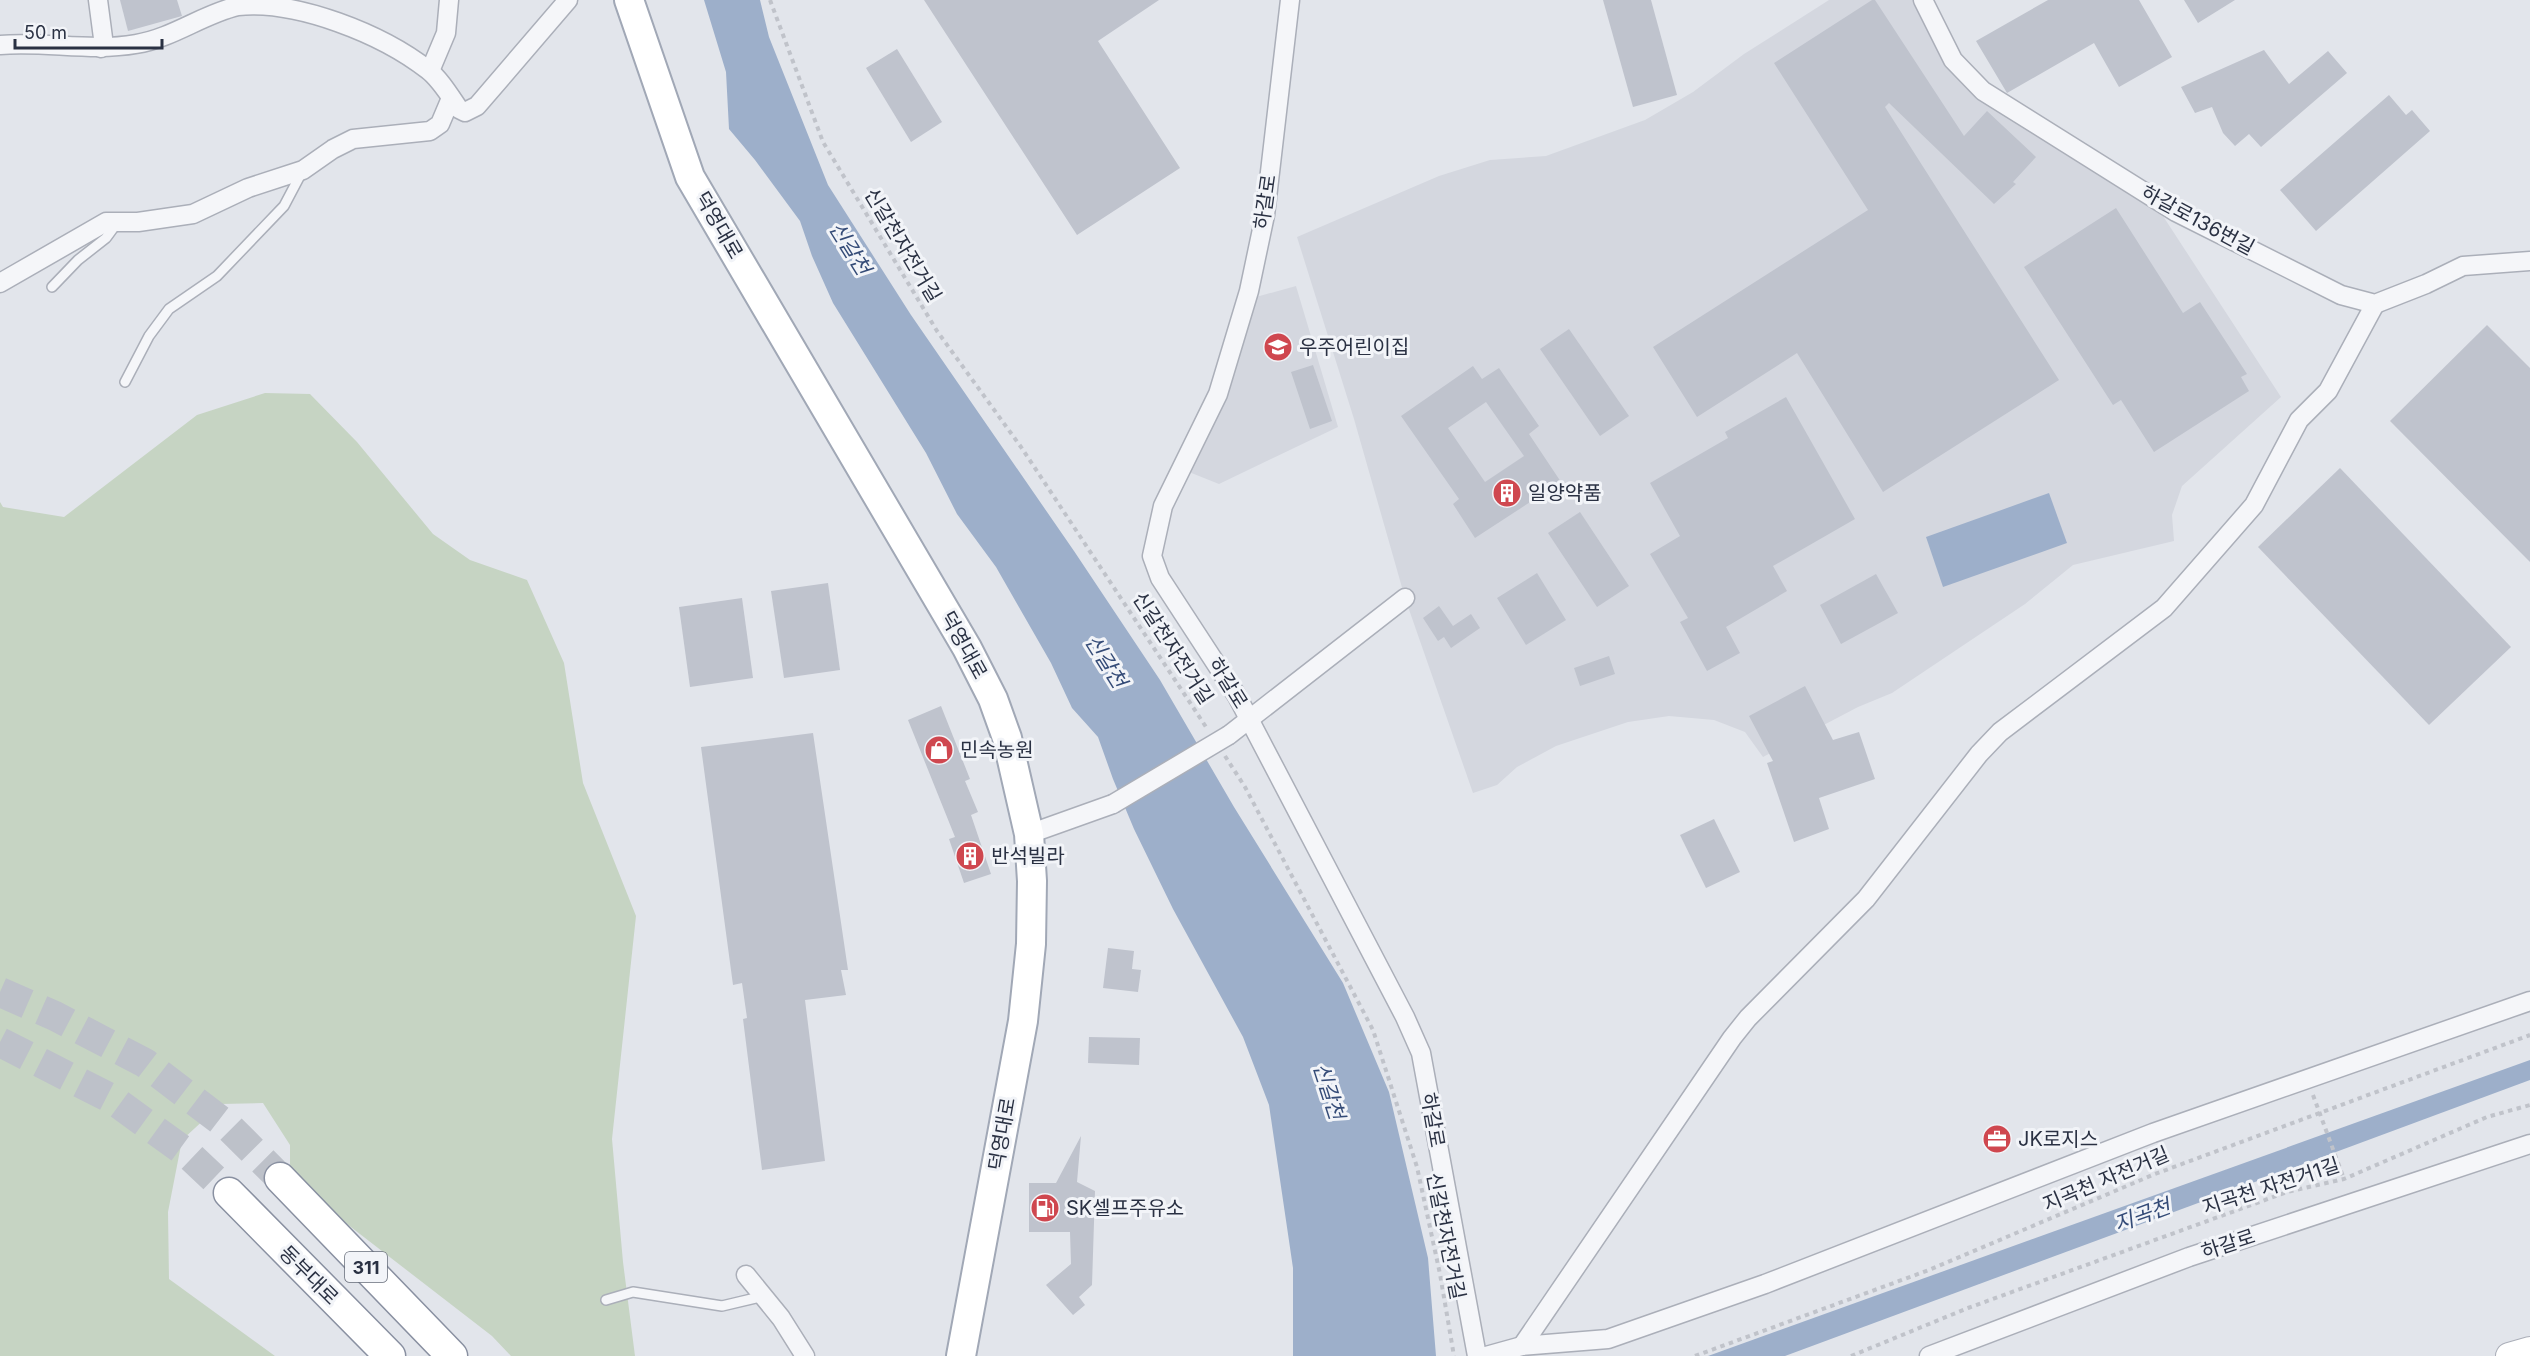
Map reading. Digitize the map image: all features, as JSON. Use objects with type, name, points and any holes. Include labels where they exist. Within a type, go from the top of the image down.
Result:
[{"type":"highway","name":"311","points":[[280,1178],[452,1356]]},
{"type":"highway","name":"동부대로","points":[[229,1193],[390,1356]]},
{"type":"main road","name":"덕영대로","points":[[629,0],[690,177],[967,648],[993,699],[1007,738],[1029,834],[1032,880],[1031,944],[1023,1021],[961,1356]]},
{"type":"main road","points":[[2509,1356],[2530,1350]]},
{"type":"street","points":[[98,0],[103,38],[101,48]]},
{"type":"street","points":[[430,71],[446,33],[449,0]]},
{"type":"street","points":[[0,45],[31,43],[101,48],[161,39],[237,3],[287,6],[330,18],[388,44],[430,71],[459,109],[465,112],[471,111],[567,0]]},
{"type":"street","name":"하갈로","points":[[1290,0],[1265,215],[1249,291],[1218,394],[1163,506],[1152,556],[1160,578],[1250,719],[1405,1017],[1421,1053],[1477,1356]]},
{"type":"street","name":"하갈로136번길","points":[[1923,0],[1953,60],[1983,91],[2176,212],[2341,295],[2374,304]]},
{"type":"street","points":[[0,283],[106,222],[157,220],[193,214],[248,188],[303,170],[333,149],[353,140],[436,128],[441,124],[451,98]]},
{"type":"street","points":[[1522,1346],[1748,1018],[1866,898],[1979,754],[2001,732],[2164,608],[2254,505],[2299,420],[2328,391],[2374,304],[2463,266],[2530,261]]},
{"type":"street","points":[[1029,834],[1113,804],[1221,740],[1405,598]]},
{"type":"street","points":[[1486,1356],[1522,1346],[1608,1339],[1765,1284],[2153,1133],[2530,1001]]},
{"type":"street","name":"하갈로","points":[[1929,1356],[2189,1257],[2530,1144]]},
{"type":"street","points":[[746,1275],[764,1296],[805,1356]]},
{"type":"lane","points":[[125,382],[149,336],[169,309],[217,276],[284,206],[303,170]]},
{"type":"lane","points":[[52,287],[78,260],[106,238],[118,222]]},
{"type":"lane","points":[[606,1300],[633,1292],[722,1306],[764,1296]]},
{"type":"path","name":"신갈천자전거길","points":[[770,0],[823,142],[937,331],[1021,447],[1221,740],[1373,1030],[1417,1167],[1440,1274],[1454,1356]]},
{"type":"path","name":"지곡천 자전거길","points":[[1695,1356],[1929,1270],[2155,1174],[2530,1035]]},
{"type":"path","name":"지곡천 자전거1길","points":[[1851,1356],[1968,1308],[2287,1192],[2344,1179],[2487,1117],[2529,1107]]},
{"type":"path","points":[[2319,1112],[2344,1179]]},
{"type":"shaded area","name":"일양약품","points":[[1829,0],[1913,0],[1950,64],[1989,104],[2161,213],[2281,397],[2182,486],[2172,515],[2174,541],[2073,565],[2025,604],[1892,693],[1858,707],[1763,757],[1745,732],[1714,720],[1669,716],[1628,722],[1556,746],[1517,767],[1497,785],[1473,793],[1405,598],[1354,419],[1297,237],[1439,176],[1490,160],[1546,156],[1645,120],[1693,92],[1744,54]]},
{"type":"shaded area","name":"우주어린이집","points":[[1296,286],[1338,427],[1219,484],[1189,472],[1227,396],[1256,297]]},
{"type":"green space","points":[[265,393],[310,394],[357,442],[433,534],[470,560],[527,580],[564,663],[583,783],[636,916],[612,1139],[623,1262],[635,1356],[511,1356],[492,1336],[290,1180],[290,1145],[263,1103],[221,1104],[182,1140],[168,1212],[169,1279],[275,1356],[0,1356],[0,502],[3,507],[64,517],[197,415]]},
{"type":"water","name":"신갈천","points":[[704,0],[760,0],[769,37],[828,185],[911,315],[1160,680],[1234,807],[1343,983],[1389,1092],[1428,1258],[1436,1356],[1293,1356],[1293,1268],[1269,1105],[1243,1037],[1173,909],[1134,829],[1098,737],[1072,708],[1051,663],[996,567],[957,514],[926,453],[833,303],[812,256],[800,221],[729,129],[726,72]]},
{"type":"water","points":[[2049,493],[2067,543],[1943,587],[1926,537]]},
{"type":"water","name":"지곡천","points":[[2530,1060],[2530,1080],[1785,1356],[1708,1356]]},
{"type":"building","points":[[120,0],[177,0],[182,16],[128,31]]},
{"type":"building","points":[[924,0],[1159,0],[1098,41],[1180,168],[1077,235]]},
{"type":"building","points":[[1603,0],[1651,0],[1677,95],[1633,107]]},
{"type":"building","points":[[1875,0],[1964,136],[1987,111],[2036,157],[2013,182],[2016,184],[1994,204],[1889,103],[1885,107],[2059,380],[1883,492],[1797,353],[1697,417],[1653,347],[1868,210],[1774,63]]},
{"type":"building","points":[[2048,0],[2139,0],[2172,57],[2119,87],[2094,43],[2007,93],[1976,41]]},
{"type":"building","points":[[2184,0],[2235,0],[2198,23]]},
{"type":"building","points":[[897,49],[942,122],[911,142],[866,68]]},
{"type":"building","points":[[2264,50],[2289,84],[2328,51],[2347,73],[2261,147],[2249,134],[2235,146],[2223,133],[2212,107],[2195,113],[2181,87]]},
{"type":"building","points":[[2389,95],[2406,115],[2412,110],[2430,131],[2316,231],[2280,190]]},
{"type":"building","points":[[2116,208],[2183,313],[2200,302],[2247,374],[2241,377],[2249,391],[2154,452],[2121,400],[2113,405],[2024,267]]},
{"type":"building","points":[[2487,325],[2530,368],[2530,562],[2390,421]]},
{"type":"building","points":[[1569,329],[1629,416],[1600,436],[1540,349]]},
{"type":"building","points":[[1313,365],[1332,421],[1310,429],[1291,372]]},
{"type":"building","points":[[1473,366],[1482,379],[1499,368],[1539,426],[1529,434],[1561,482],[1475,538],[1453,504],[1459,499],[1401,416]],"holes":[[[1486,402],[1524,456],[1485,482],[1448,428]]]},
{"type":"building","points":[[1786,397],[1855,519],[1773,566],[1787,591],[1726,627],[1740,653],[1707,671],[1680,622],[1688,618],[1650,554],[1680,536],[1650,483],[1728,438],[1725,432]]},
{"type":"building","points":[[2340,468],[2511,647],[2429,725],[2258,547]]},
{"type":"building","points":[[1580,512],[1629,586],[1597,607],[1548,533]]},
{"type":"building","points":[[1537,573],[1566,620],[1526,645],[1497,598]]},
{"type":"building","points":[[1876,574],[1898,613],[1841,644],[1820,605]]},
{"type":"building","points":[[828,583],[840,670],[784,678],[771,591]]},
{"type":"building","points":[[742,598],[753,678],[690,687],[679,607]]},
{"type":"building","points":[[1439,606],[1453,626],[1471,614],[1480,628],[1451,648],[1444,637],[1438,641],[1423,618]]},
{"type":"building","points":[[1609,656],[1615,674],[1580,686],[1574,668]]},
{"type":"building","points":[[1805,686],[1833,740],[1859,732],[1875,779],[1819,798],[1829,829],[1794,842],[1767,763],[1773,761],[1749,716]]},
{"type":"building","points":[[941,706],[970,779],[965,781],[978,812],[971,815],[991,874],[964,883],[949,839],[955,837],[908,720]]},
{"type":"building","points":[[813,733],[848,970],[841,970],[846,995],[805,1000],[825,1161],[762,1170],[743,1019],[747,1018],[742,983],[733,985],[701,747]]},
{"type":"building","points":[[1714,819],[1740,872],[1706,888],[1680,835]]},
{"type":"building","points":[[1108,948],[1134,951],[1132,969],[1141,970],[1138,992],[1103,988]]},
{"type":"building","points":[[1089,1037],[1140,1038],[1139,1065],[1088,1063]]},
{"type":"building","points":[[1081,1136],[1077,1182],[1095,1191],[1092,1285],[1079,1297],[1085,1305],[1073,1315],[1046,1285],[1071,1264],[1070,1232],[1029,1232],[1029,1183],[1056,1183]]},
{"type":"tunnel","points":[[0,992],[55,1016],[145,1063],[229,1127],[280,1178]]},
{"type":"tunnel","points":[[0,1042],[112,1099],[188,1154],[229,1193]]},
{"type":"place","name":"우주어린이집","points":[[1278,347]]},
{"type":"place","name":"일양약품","points":[[1507,493]]},
{"type":"place","name":"민속농원","points":[[939,750]]},
{"type":"place","name":"반석빌라","points":[[970,856]]},
{"type":"place","name":"JK로지스","points":[[1997,1139]]},
{"type":"place","name":"SK셀프주유소","points":[[1045,1208]]}]
